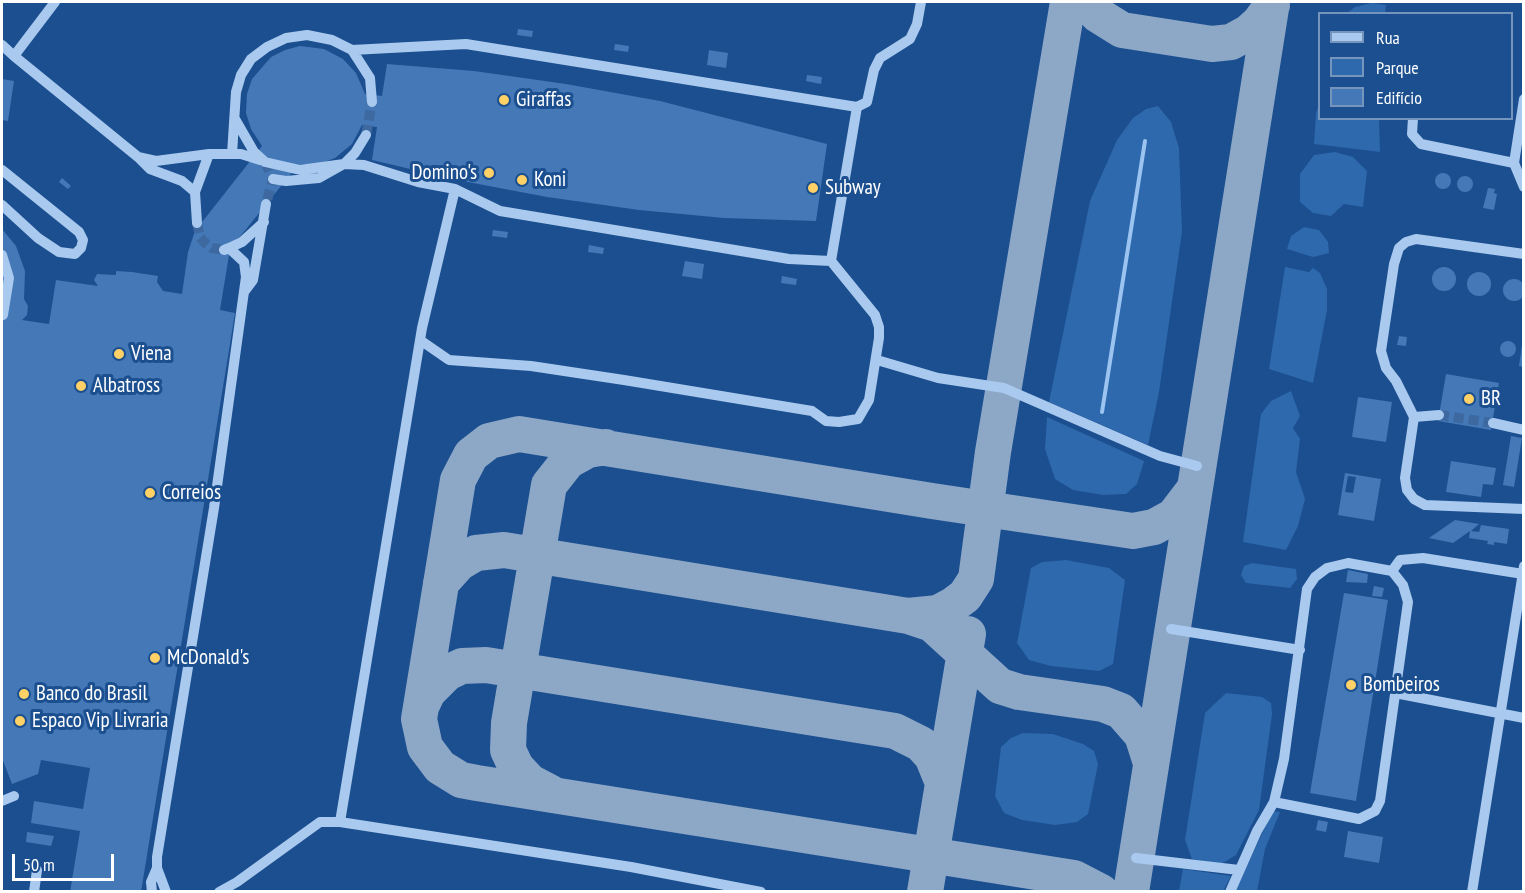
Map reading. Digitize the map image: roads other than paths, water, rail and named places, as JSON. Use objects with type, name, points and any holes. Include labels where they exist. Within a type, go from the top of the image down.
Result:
[{"type":"street","points":[[14,56],[55,2]]},
{"type":"street","points":[[232,154],[236,92],[241,75],[251,59],[267,46],[286,38],[307,35],[332,40],[352,50],[466,44],[856,107],[867,102],[879,58],[910,39],[917,24],[921,2]]},
{"type":"street","points":[[2,45],[150,169],[182,181],[195,192]]},
{"type":"street","points":[[352,50],[370,78],[372,102]]},
{"type":"street","points":[[1524,98],[1514,163],[1524,187]]},
{"type":"street","points":[[420,340],[449,360],[531,366],[624,380],[812,411],[826,421],[858,419],[865,410],[877,360],[879,327],[874,315],[831,261],[856,107]]},
{"type":"street","points":[[236,119],[254,152],[265,162]]},
{"type":"street","points":[[1413,120],[1412,134],[1421,144],[1514,163]]},
{"type":"street","points":[[273,179],[286,181],[319,178],[344,164],[355,153],[366,135]]},
{"type":"street","points":[[138,157],[156,161],[209,154],[232,154],[251,156],[265,162],[300,170],[344,164],[364,165],[418,182],[455,189],[500,210],[789,259],[831,261]]},
{"type":"street","points":[[197,223],[195,192],[209,154]]},
{"type":"street","points":[[2,170],[80,232],[83,240],[81,248],[75,254],[59,252],[38,238],[2,205]]},
{"type":"street","points":[[340,822],[420,340],[455,189]]},
{"type":"street","points":[[244,292],[254,280],[266,204]]},
{"type":"street","points":[[152,891],[151,882],[157,868],[164,812],[216,497],[244,292],[246,267],[227,249],[242,242],[264,222]]},
{"type":"street","points":[[1524,254],[1416,239],[1399,248],[1394,264],[1381,351],[1386,368],[1396,381],[1414,417],[1405,478],[1407,490],[1414,499],[1425,506],[1524,509]]},
{"type":"street","points":[[2,255],[9,278],[3,315]]},
{"type":"street","points":[[877,360],[938,378],[1004,388],[1160,456],[1197,466]]},
{"type":"street","points":[[1414,417],[1439,415]]},
{"type":"street","points":[[1492,423],[1524,430]]},
{"type":"street","points":[[1392,571],[1400,560],[1424,558],[1523,570],[1472,891]]},
{"type":"street","points":[[1230,891],[1274,802],[1284,759],[1307,589],[1315,576],[1327,568],[1348,563],[1392,571],[1403,585],[1408,602],[1380,801],[1376,812],[1359,819],[1274,802]]},
{"type":"street","points":[[1171,629],[1299,650]]},
{"type":"street","points":[[1395,693],[1524,718]]},
{"type":"street","points":[[2,801],[14,796]]},
{"type":"street","points":[[228,891],[237,882],[320,822],[340,822],[631,867],[761,891]]},
{"type":"street","points":[[1136,858],[1239,870]]},
{"type":"street","points":[[157,868],[166,891]]},
{"type":"street","points":[[34,891],[37,870]]},
{"type":"street","points":[[219,891],[237,882]]},
{"type":"waterway","points":[[1102,412],[1145,141]]},
{"type":"tunnel","points":[[366,135],[372,102]]},
{"type":"tunnel","points":[[265,162],[273,179],[266,204]]},
{"type":"tunnel","points":[[197,223],[200,237],[204,242],[212,248],[224,250]]},
{"type":"tunnel","points":[[1439,415],[1493,423]]},
{"type":"place","name":"Giraffas","points":[[504,100]]},
{"type":"place","name":"Domino's","points":[[489,173]]},
{"type":"place","name":"Koni","points":[[522,180]]},
{"type":"place","name":"Subway","points":[[813,188]]},
{"type":"place","name":"Viena","points":[[119,354]]},
{"type":"place","name":"Albatross","points":[[81,386]]},
{"type":"place","name":"BR","points":[[1469,399]]},
{"type":"place","name":"Correios","points":[[150,493]]},
{"type":"place","name":"McDonald's","points":[[155,658]]},
{"type":"place","name":"Bombeiros","points":[[1351,685]]},
{"type":"place","name":"Banco do Brasil","points":[[24,694]]},
{"type":"place","name":"Espaco Vip Livraria","points":[[20,721]]}]
